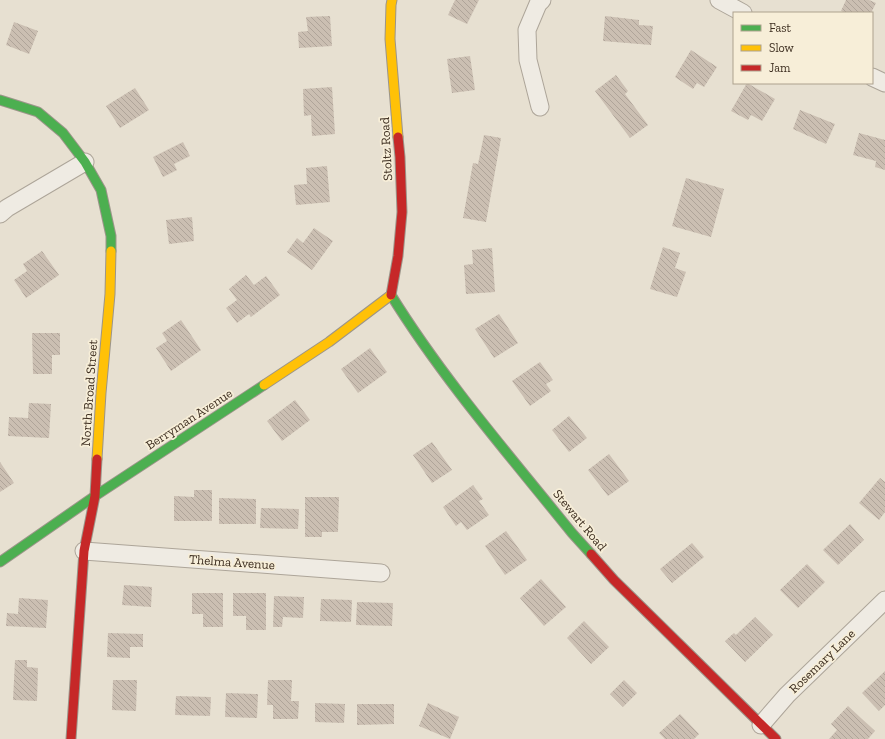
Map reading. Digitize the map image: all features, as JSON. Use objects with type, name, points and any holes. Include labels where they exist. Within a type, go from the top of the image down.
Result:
[{"type":"street","name":"Stoltz Road","points":[[391,295],[398,256],[402,212],[400,157],[390,38],[392,0]]},
{"type":"street","points":[[540,107],[528,60],[527,30],[538,4],[542,0]]},
{"type":"street","points":[[719,0],[741,12]]},
{"type":"street","points":[[873,77],[885,83]]},
{"type":"street","name":"North Broad Street","points":[[0,100],[38,112],[63,133],[85,162],[101,190],[111,236],[110,294],[101,393],[95,496],[84,551],[71,739]]},
{"type":"street","points":[[0,214],[7,208],[85,162]]},
{"type":"street","name":"Berryman Avenue","points":[[0,562],[95,496],[329,342],[391,295]]},
{"type":"street","name":"Stewart Road","points":[[391,295],[407,321],[461,395],[572,532],[614,580],[776,739]]},
{"type":"street","name":"Thelma Avenue","points":[[84,551],[381,573]]},
{"type":"street","name":"Rosemary Lane","points":[[761,725],[787,695],[885,600]]},
{"type":"building","points":[[455,0],[479,0],[467,24],[448,15]]},
{"type":"building","points":[[846,0],[869,0],[876,3],[872,12],[841,11]]},
{"type":"building","points":[[330,16],[332,46],[299,48],[298,32],[308,31],[306,17]]},
{"type":"building","points":[[605,16],[639,20],[639,25],[653,26],[651,45],[603,41]]},
{"type":"building","points":[[14,22],[38,31],[29,54],[6,45]]},
{"type":"building","points":[[691,50],[717,67],[704,87],[697,83],[693,89],[675,77]]},
{"type":"building","points":[[470,56],[475,90],[452,93],[447,59]]},
{"type":"building","points":[[616,75],[628,91],[625,94],[648,125],[630,138],[595,91]]},
{"type":"building","points":[[746,84],[775,99],[762,121],[751,115],[748,120],[731,111]]},
{"type":"building","points":[[332,87],[335,134],[312,136],[311,115],[304,116],[303,89]]},
{"type":"building","points":[[135,88],[149,110],[120,128],[106,106]]},
{"type":"building","points":[[800,110],[835,124],[826,144],[793,129]]},
{"type":"building","points":[[859,133],[885,140],[885,170],[875,167],[876,161],[853,155]]},
{"type":"building","points":[[484,135],[501,138],[486,222],[463,218],[473,163],[478,164]]},
{"type":"building","points":[[183,142],[190,156],[174,164],[177,170],[163,177],[153,157]]},
{"type":"building","points":[[327,166],[330,202],[296,205],[294,185],[307,184],[306,168]]},
{"type":"building","points":[[686,178],[724,189],[711,237],[672,226]]},
{"type":"building","points":[[192,217],[194,241],[169,244],[166,220]]},
{"type":"building","points":[[314,228],[333,241],[312,270],[287,252],[297,238],[303,243]]},
{"type":"building","points":[[663,247],[680,253],[675,268],[686,272],[677,297],[650,289]]},
{"type":"building","points":[[492,248],[495,292],[466,294],[464,265],[473,264],[472,250]]},
{"type":"building","points":[[42,251],[59,275],[26,298],[14,280],[27,271],[23,264]]},
{"type":"building","points":[[246,275],[254,285],[266,276],[280,295],[251,317],[249,314],[237,323],[226,308],[237,300],[229,289]]},
{"type":"building","points":[[499,314],[518,343],[494,358],[475,329]]},
{"type":"building","points":[[181,320],[201,350],[171,371],[156,348],[167,341],[162,333]]},
{"type":"building","points":[[32,333],[60,333],[60,355],[52,355],[52,374],[33,374]]},
{"type":"building","points":[[370,348],[387,372],[358,393],[341,369]]},
{"type":"building","points":[[540,362],[553,380],[546,384],[551,391],[530,406],[512,381]]},
{"type":"building","points":[[295,400],[310,420],[282,441],[267,421]]},
{"type":"building","points":[[29,403],[51,404],[49,438],[8,436],[9,417],[28,418]]},
{"type":"building","points":[[569,416],[587,438],[569,452],[552,430]]},
{"type":"building","points":[[432,442],[452,470],[432,483],[413,455]]},
{"type":"building","points":[[609,454],[629,481],[608,496],[588,470]]},
{"type":"building","points":[[0,462],[14,483],[0,492]]},
{"type":"building","points":[[880,478],[885,482],[885,512],[879,520],[859,503]]},
{"type":"building","points":[[473,485],[483,499],[479,501],[489,515],[467,530],[461,522],[456,526],[443,507]]},
{"type":"building","points":[[194,490],[212,490],[212,521],[174,521],[174,496],[194,497]]},
{"type":"building","points":[[305,497],[339,497],[338,532],[322,532],[322,537],[305,537]]},
{"type":"building","points":[[219,498],[256,499],[256,524],[219,524]]},
{"type":"building","points":[[261,508],[299,509],[298,529],[260,528]]},
{"type":"building","points":[[850,524],[864,540],[838,565],[823,550]]},
{"type":"building","points":[[506,531],[527,560],[505,575],[485,546]]},
{"type":"building","points":[[692,543],[704,557],[672,583],[660,569]]},
{"type":"building","points":[[807,564],[825,582],[798,608],[780,590]]},
{"type":"building","points":[[541,579],[566,607],[544,626],[520,598]]},
{"type":"building","points":[[124,585],[152,587],[151,607],[122,605]]},
{"type":"building","points":[[192,593],[223,593],[223,627],[203,627],[203,614],[192,614]]},
{"type":"building","points":[[233,593],[266,593],[266,630],[246,630],[246,616],[233,616]]},
{"type":"building","points":[[274,596],[304,597],[303,618],[283,617],[282,627],[273,627]]},
{"type":"building","points":[[19,598],[48,600],[46,628],[6,626],[7,613],[18,614]]},
{"type":"building","points":[[321,599],[352,600],[351,622],[320,621]]},
{"type":"building","points":[[357,602],[393,603],[392,626],[356,625]]},
{"type":"building","points":[[755,617],[773,635],[745,662],[725,641],[734,633],[736,635]]},
{"type":"building","points":[[584,621],[609,647],[591,664],[567,638]]},
{"type":"building","points":[[108,633],[143,634],[143,647],[130,647],[130,658],[107,657]]},
{"type":"building","points":[[15,660],[27,660],[27,667],[38,668],[37,701],[13,700]]},
{"type":"building","points":[[885,671],[885,705],[879,711],[862,693]]},
{"type":"building","points":[[113,680],[137,680],[136,711],[112,710]]},
{"type":"building","points":[[268,680],[292,680],[291,701],[299,701],[298,719],[273,719],[273,705],[267,705]]},
{"type":"building","points":[[624,680],[637,693],[623,707],[610,694]]},
{"type":"building","points":[[226,693],[258,694],[257,718],[225,717]]},
{"type":"building","points":[[176,696],[211,697],[210,716],[175,715]]},
{"type":"building","points":[[315,703],[345,704],[344,723],[315,722]]},
{"type":"building","points":[[428,703],[459,717],[450,739],[419,726]]},
{"type":"building","points":[[357,704],[394,704],[394,724],[357,725]]},
{"type":"building","points":[[848,706],[875,731],[868,739],[829,739],[837,730],[831,724]]},
{"type":"building","points":[[680,714],[699,734],[694,739],[665,739],[659,733]]},
{"type":"traffic: fast","points":[[0,100],[38,112],[63,133],[85,162],[101,190],[111,236],[111,251]]},
{"type":"traffic: fast","points":[[391,295],[432,357],[455,387],[501,446],[591,554]]},
{"type":"traffic: fast","points":[[0,562],[95,496],[264,385]]},
{"type":"traffic: slow","points":[[392,0],[390,39],[398,137]]},
{"type":"traffic: slow","points":[[97,459],[110,294],[111,251]]},
{"type":"traffic: slow","points":[[264,385],[329,342],[391,295]]},
{"type":"traffic: jam","points":[[391,295],[398,256],[402,212],[398,137]]},
{"type":"traffic: jam","points":[[71,739],[84,551],[95,496],[97,459]]},
{"type":"traffic: jam","points":[[591,554],[614,580],[776,739]]}]
